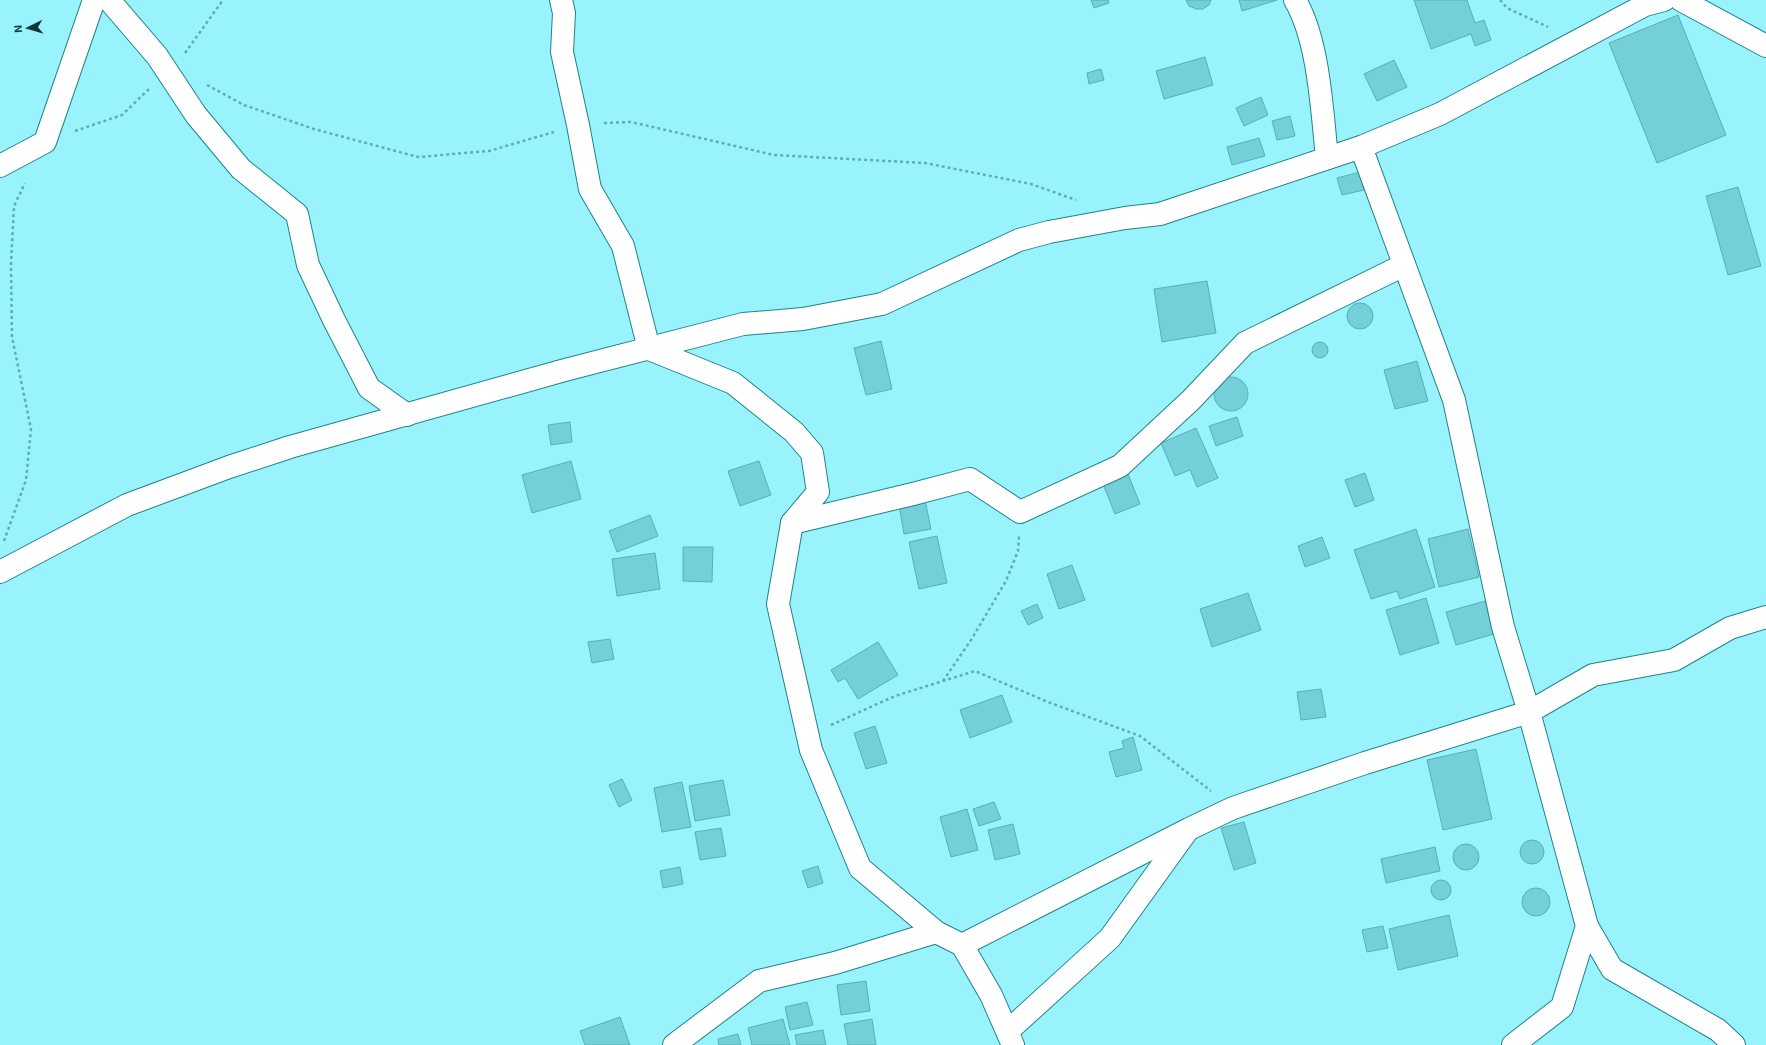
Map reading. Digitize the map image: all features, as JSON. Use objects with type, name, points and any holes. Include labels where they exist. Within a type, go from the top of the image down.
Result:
[{"type":"street","points":[[0,166],[45,142],[94,0]]},
{"type":"street","points":[[109,0],[157,56],[196,115],[241,168],[297,214],[308,265],[369,388],[407,415]]},
{"type":"street","points":[[561,0],[564,13],[562,52],[590,189],[623,246],[649,349]]},
{"type":"street","points":[[1294,0],[1302,12],[1317,68],[1327,158]]},
{"type":"street","points":[[1681,0],[1766,46]]},
{"type":"street","points":[[0,572],[127,505],[229,467],[290,447],[565,370],[743,324],[803,319],[882,304],[1019,240],[1056,230],[1125,218],[1160,214],[1361,147],[1440,114],[1650,2]]},
{"type":"street","points":[[1361,147],[1454,400],[1503,627],[1529,712],[1587,926],[1612,969],[1718,1030],[1734,1045]]},
{"type":"street","points":[[792,523],[970,479],[1020,512],[1120,466],[1191,400],[1245,343],[1404,265]]},
{"type":"street","points":[[649,349],[733,383],[794,432],[812,454],[818,492],[792,523],[778,604],[811,750],[860,868],[936,932],[962,945],[991,995],[1011,1038],[1110,938],[1189,829]]},
{"type":"street","points":[[962,945],[1189,829],[1234,808],[1365,763],[1529,712],[1592,675],[1674,660],[1730,628],[1766,617]]},
{"type":"street","points":[[1514,1045],[1562,1007],[1587,926]]},
{"type":"street","points":[[674,1045],[759,981],[835,963],[936,932]]},
{"type":"path","points":[[45,142],[122,115],[175,66],[223,0]]},
{"type":"path","points":[[1500,0],[1507,8],[1577,41]]},
{"type":"path","points":[[203,82],[244,105],[314,129],[418,157],[489,151],[578,125],[631,122],[774,155],[925,163],[1031,184],[1081,202]]},
{"type":"path","points":[[3,544],[26,480],[31,429],[12,337],[11,263],[14,206],[28,178]]},
{"type":"path","points":[[943,681],[971,640],[1006,581],[1018,551],[1020,512]]},
{"type":"path","points":[[811,750],[831,725],[895,696],[975,671],[1048,702],[1140,736],[1234,808]]},
{"type":"building","points":[[1091,0],[1108,0],[1109,3],[1094,8]]},
{"type":"building","points":[[1186,0],[1211,0],[1209,5],[1203,9],[1196,9],[1189,6]]},
{"type":"building","points":[[1239,0],[1277,0],[1242,11]]},
{"type":"building","points":[[1414,0],[1467,0],[1475,23],[1484,20],[1491,40],[1475,46],[1471,34],[1431,49]]},
{"type":"building","points":[[1678,15],[1726,135],[1657,163],[1609,43]]},
{"type":"building","points":[[1205,57],[1213,85],[1164,99],[1156,71]]},
{"type":"building","points":[[1394,60],[1407,87],[1377,101],[1364,74]]},
{"type":"building","points":[[1101,69],[1104,80],[1089,84],[1087,73]]},
{"type":"building","points":[[1261,97],[1268,115],[1244,126],[1236,108]]},
{"type":"building","points":[[1290,116],[1295,136],[1277,140],[1272,121]]},
{"type":"building","points":[[1259,138],[1265,156],[1232,165],[1227,147]]},
{"type":"building","points":[[1360,172],[1364,190],[1342,195],[1337,178]]},
{"type":"building","points":[[1738,187],[1761,266],[1728,275],[1706,196]]},
{"type":"building","points":[[1207,281],[1216,333],[1162,342],[1154,289]]},
{"type":"building","points":[[1360,303],[1370,306],[1373,316],[1370,326],[1360,329],[1350,326],[1347,316],[1350,306]]},
{"type":"building","points":[[881,341],[892,389],[866,395],[854,348]]},
{"type":"building","points":[[1320,342],[1326,344],[1328,350],[1326,356],[1320,358],[1314,356],[1312,350],[1314,344]]},
{"type":"building","points":[[1417,361],[1428,401],[1395,409],[1384,370]]},
{"type":"building","points":[[1228,377],[1234,377],[1243,382],[1247,388],[1247,400],[1243,406],[1234,411],[1228,411],[1219,406],[1214,397],[1214,391],[1219,382]]},
{"type":"building","points":[[1237,417],[1243,436],[1216,446],[1209,426]]},
{"type":"building","points":[[570,422],[572,442],[551,445],[548,425]]},
{"type":"building","points":[[1196,428],[1218,478],[1197,487],[1190,470],[1175,476],[1161,443]]},
{"type":"building","points":[[571,461],[581,499],[532,513],[522,475]]},
{"type":"building","points":[[759,461],[771,495],[740,506],[728,471]]},
{"type":"building","points":[[1365,473],[1374,500],[1355,507],[1345,480]]},
{"type":"building","points":[[1128,474],[1140,504],[1115,514],[1103,484]]},
{"type":"building","points":[[925,500],[931,529],[904,534],[899,505]]},
{"type":"building","points":[[650,515],[658,536],[617,552],[609,531]]},
{"type":"building","points":[[1416,529],[1435,587],[1400,599],[1397,591],[1371,599],[1354,550]]},
{"type":"building","points":[[1468,529],[1479,577],[1439,587],[1428,539]]},
{"type":"building","points":[[937,536],[947,583],[919,589],[909,542]]},
{"type":"building","points":[[1322,537],[1330,558],[1305,567],[1298,546]]},
{"type":"building","points":[[683,547],[713,547],[712,582],[683,581]]},
{"type":"building","points":[[655,553],[660,589],[617,596],[612,559]]},
{"type":"building","points":[[1072,565],[1085,600],[1059,609],[1047,574]]},
{"type":"building","points":[[1248,593],[1261,630],[1212,647],[1200,609]]},
{"type":"building","points":[[1426,598],[1439,643],[1400,655],[1386,610]]},
{"type":"building","points":[[1485,601],[1494,634],[1456,645],[1446,612]]},
{"type":"building","points":[[1037,604],[1043,618],[1028,625],[1021,611]]},
{"type":"building","points":[[610,639],[614,659],[592,663],[588,642]]},
{"type":"building","points":[[878,642],[898,675],[858,699],[845,678],[838,682],[831,670]]},
{"type":"building","points":[[1321,689],[1326,717],[1301,720],[1297,692]]},
{"type":"building","points":[[1002,695],[1012,722],[970,738],[960,710]]},
{"type":"building","points":[[875,726],[887,763],[866,769],[854,733]]},
{"type":"building","points":[[1133,737],[1142,770],[1116,777],[1109,752],[1124,748],[1122,741]]},
{"type":"building","points":[[1476,749],[1492,819],[1443,830],[1427,760]]},
{"type":"building","points":[[622,779],[632,800],[619,807],[609,785]]},
{"type":"building","points":[[723,780],[730,815],[695,821],[689,786]]},
{"type":"building","points":[[682,782],[691,827],[662,832],[654,788]]},
{"type":"building","points":[[994,802],[1001,819],[979,826],[973,809]]},
{"type":"building","points":[[967,809],[978,850],[951,857],[940,817]]},
{"type":"building","points":[[1244,822],[1256,863],[1234,870],[1221,828]]},
{"type":"building","points":[[1013,824],[1020,854],[995,860],[988,830]]},
{"type":"building","points":[[721,828],[726,856],[700,860],[695,832]]},
{"type":"building","points":[[1532,840],[1541,843],[1544,852],[1541,861],[1532,864],[1523,861],[1520,852],[1523,843]]},
{"type":"building","points":[[1466,844],[1475,848],[1479,857],[1475,866],[1466,870],[1457,866],[1453,857],[1457,848]]},
{"type":"building","points":[[1435,847],[1440,871],[1386,883],[1381,859]]},
{"type":"building","points":[[818,866],[823,883],[808,888],[802,871]]},
{"type":"building","points":[[680,867],[683,884],[663,888],[660,871]]},
{"type":"building","points":[[1441,880],[1448,883],[1451,890],[1448,897],[1441,900],[1434,897],[1431,890],[1434,883]]},
{"type":"building","points":[[1536,888],[1546,892],[1550,902],[1546,912],[1536,916],[1526,912],[1522,902],[1526,892]]},
{"type":"building","points":[[1449,915],[1458,956],[1398,970],[1389,929]]},
{"type":"building","points":[[1383,926],[1388,948],[1367,952],[1362,930]]},
{"type":"building","points":[[866,981],[870,1011],[841,1015],[837,985]]},
{"type":"building","points":[[807,1002],[813,1025],[790,1030],[785,1007]]},
{"type":"building","points":[[620,1017],[630,1045],[585,1045],[580,1031]]},
{"type":"building","points":[[783,1019],[790,1045],[752,1045],[748,1028]]},
{"type":"building","points":[[872,1019],[876,1045],[848,1045],[844,1024]]},
{"type":"building","points":[[823,1030],[826,1045],[797,1045],[795,1035]]},
{"type":"building","points":[[738,1034],[741,1045],[719,1045],[718,1039]]}]
